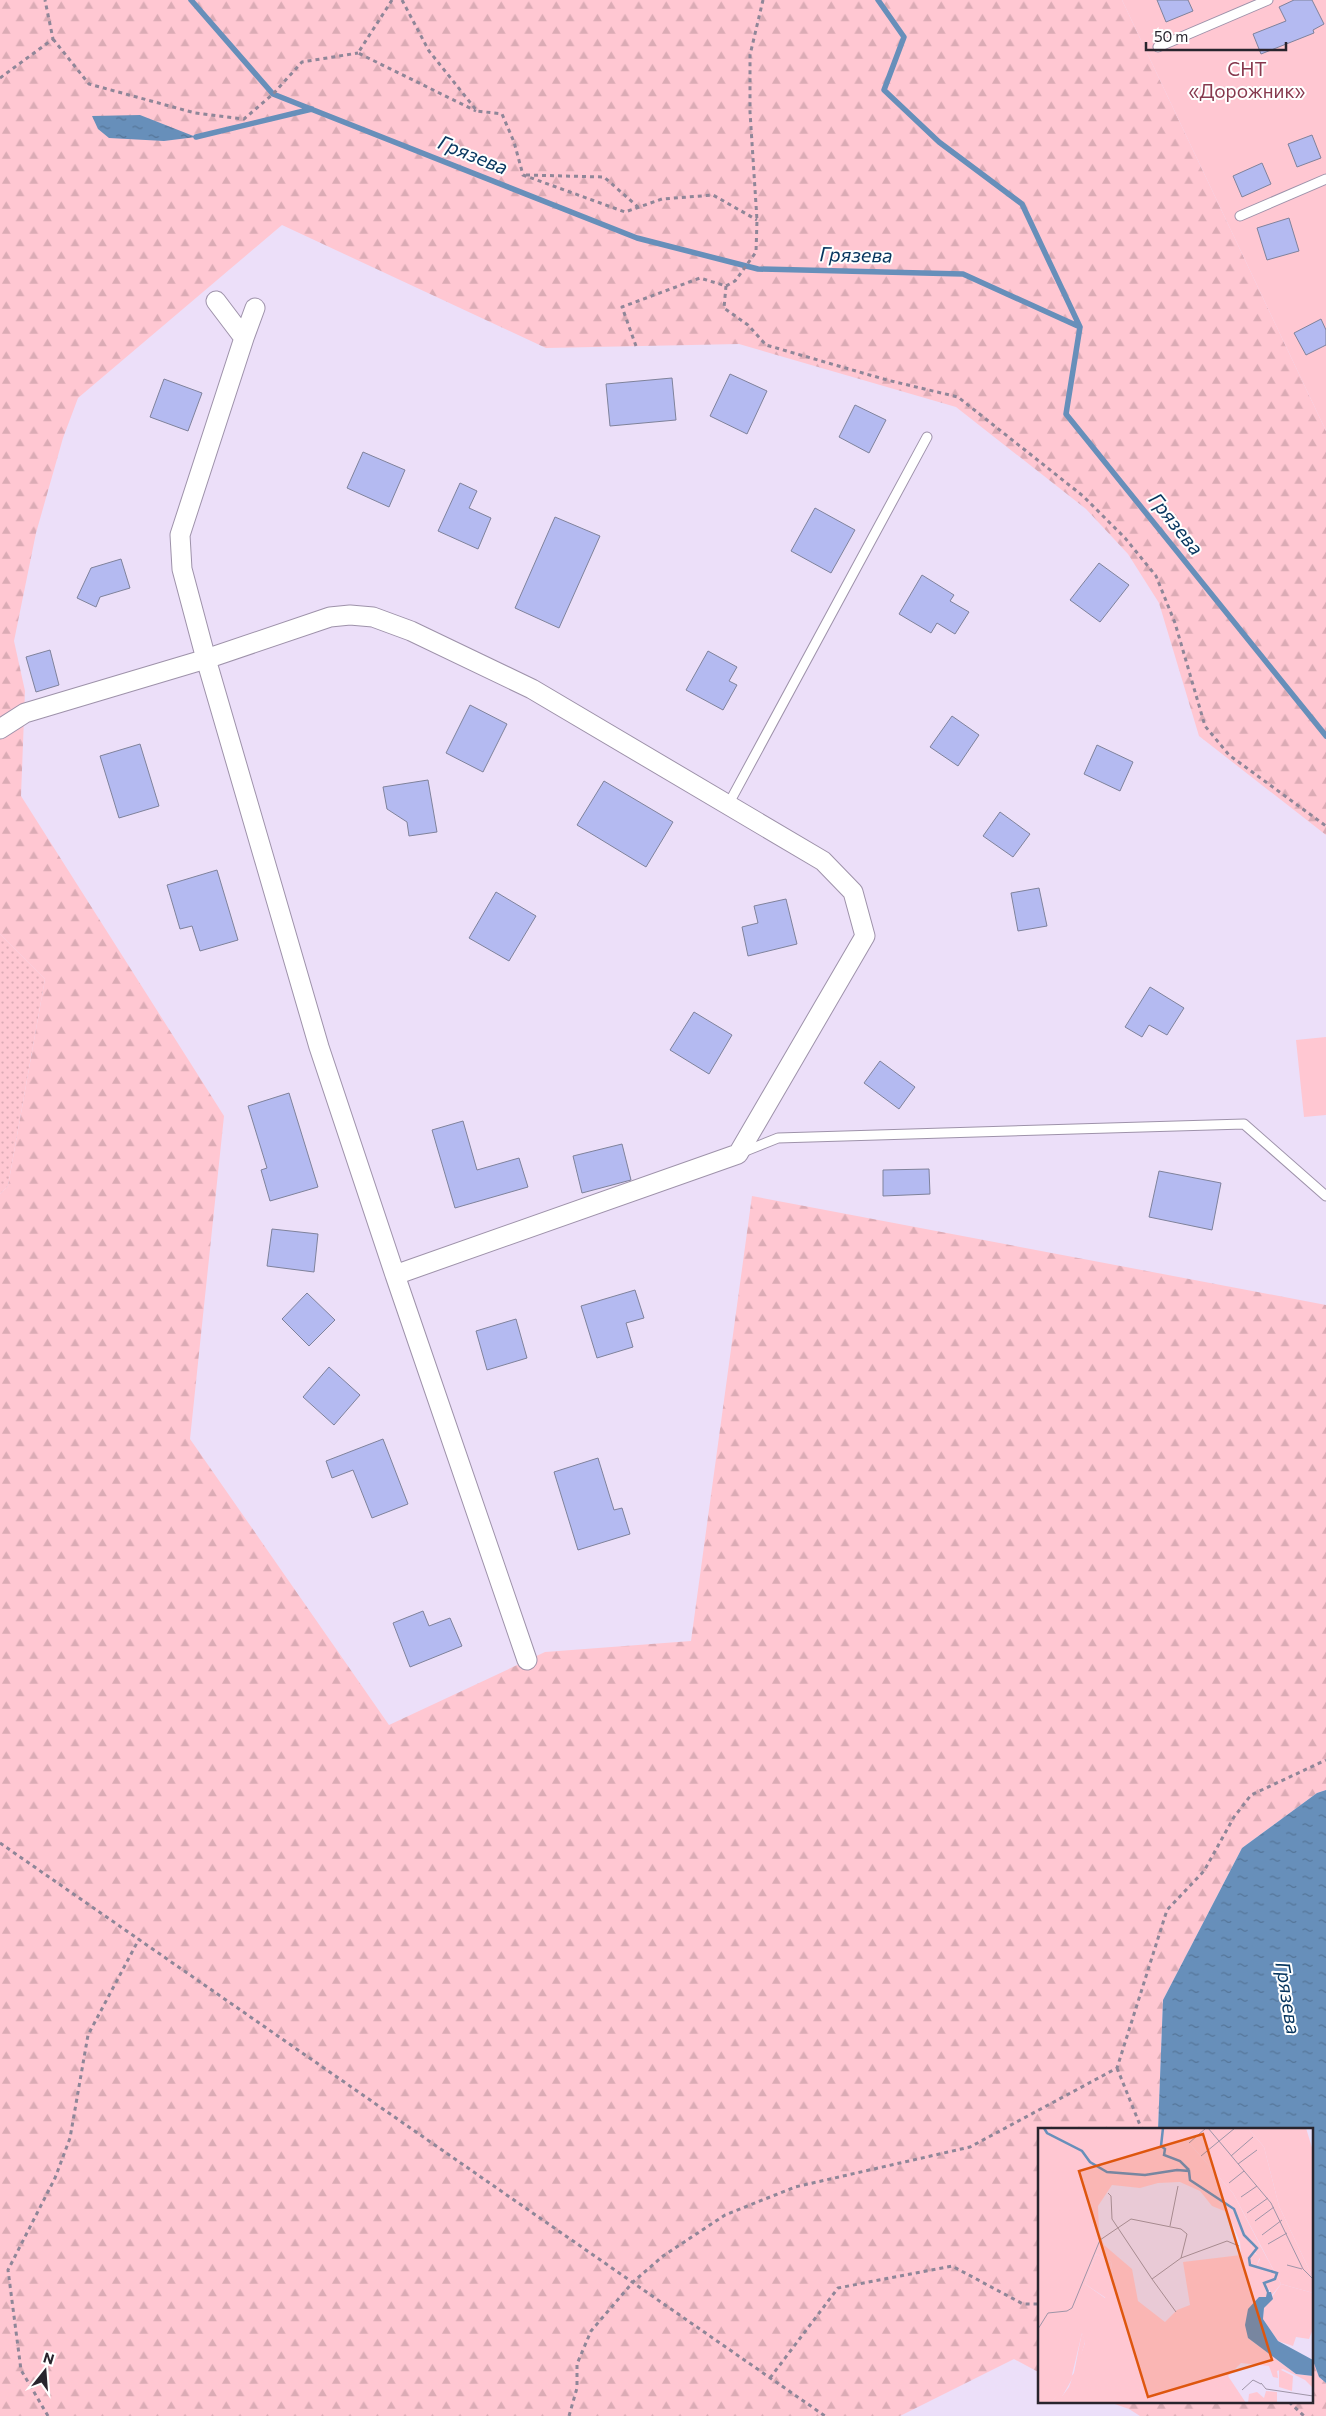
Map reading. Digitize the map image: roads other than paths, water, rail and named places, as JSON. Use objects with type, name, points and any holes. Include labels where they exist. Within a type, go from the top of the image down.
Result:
[{"type":"street","points":[[216,301],[244,338]]},
{"type":"street","points":[[254,308],[180,535],[182,569],[206,659],[319,1047],[527,1660]]},
{"type":"street","points":[[0,729],[25,713],[206,659],[330,617],[350,615],[373,618],[411,630],[532,688],[822,861],[853,892],[865,936],[738,1154],[395,1275]]},
{"type":"lane","points":[[1158,47],[1268,0]]},
{"type":"lane","points":[[1240,216],[1326,179]]},
{"type":"lane","points":[[728,805],[927,437]]},
{"type":"lane","points":[[738,1154],[778,1138],[1244,1124],[1326,1196]]},
{"type":"water","points":[[140,115],[196,137],[164,141],[109,138],[98,129],[92,116]]},
{"type":"water","points":[[1326,1790],[1326,2383],[1319,2377],[1314,2363],[1314,2128],[1158,2128],[1163,2000],[1242,1848],[1317,1793]]},
{"type":"waterway","name":"Грязева","points":[[191,0],[273,94],[637,238],[758,269],[963,274],[1080,327],[1066,414],[1326,736]]},
{"type":"waterway","points":[[878,0],[904,37],[884,90],[939,142],[1022,204],[1080,327]]},
{"type":"waterway","points":[[196,137],[312,109]]},
{"type":"park label","name":"СНТ «Дорожник»","points":[[1247,80]]}]
